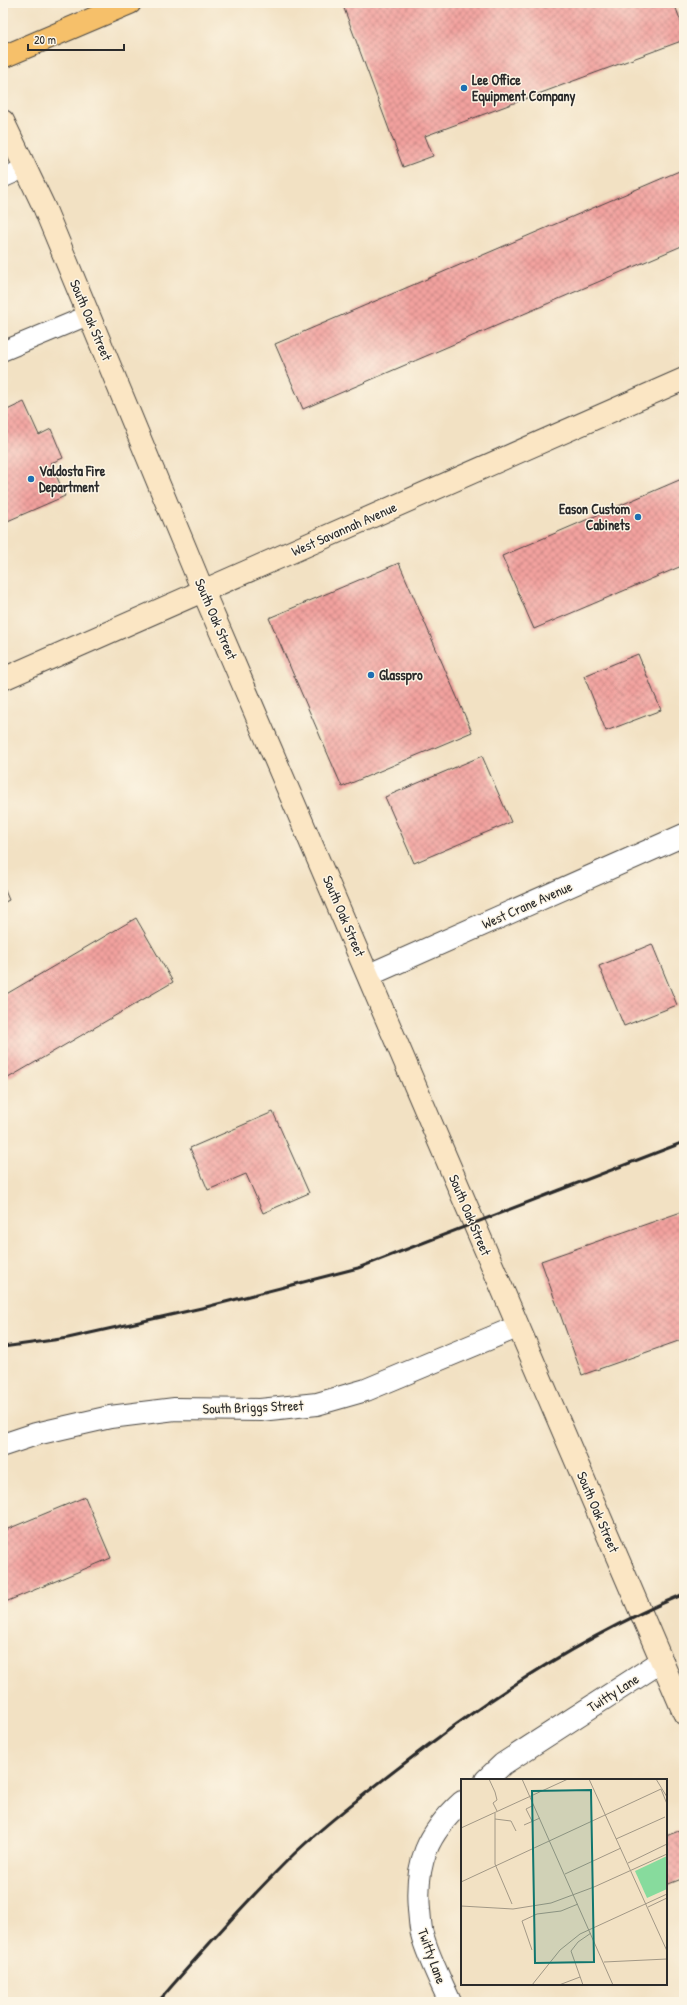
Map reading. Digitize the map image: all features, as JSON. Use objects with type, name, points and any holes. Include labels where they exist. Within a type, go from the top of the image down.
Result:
[{"type":"highway","points":[[3,57],[130,3]]},
{"type":"main road","name":"South Oak Street","points":[[3,121],[46,213],[203,591],[369,975],[517,1326],[684,1713]]},
{"type":"main road","name":"West Savannah Avenue","points":[[3,679],[684,379]]},
{"type":"street","name":"West Crane Avenue","points":[[369,975],[684,835]]},
{"type":"street","name":"South Briggs Street","points":[[3,1445],[36,1434],[125,1415],[175,1409],[260,1410],[317,1404],[366,1390],[517,1326]]},
{"type":"street","name":"Twitty Lane","points":[[487,1779],[503,1764],[662,1661]]},
{"type":"street","name":"Twitty Lane","points":[[450,2002],[422,1934],[417,1887],[421,1864],[430,1839],[461,1803]]},
{"type":"lane","points":[[3,178],[25,168]]},
{"type":"lane","points":[[3,351],[89,315]]},
{"type":"building","name":"Lee Office Equipment Company","points":[[342,3],[674,3],[684,30],[684,40],[425,136],[433,156],[403,167]]},
{"type":"building","points":[[684,169],[684,245],[303,409],[275,344]]},
{"type":"building","name":"Valdosta Fire Department","points":[[24,402],[39,435],[51,429],[63,458],[51,463],[65,496],[3,523],[3,412]]},
{"type":"building","name":"Eason Custom Cabinets","points":[[684,478],[684,565],[534,629],[502,556]]},
{"type":"building","name":"Glasspro","points":[[399,563],[472,732],[342,787],[269,618]]},
{"type":"building","points":[[638,654],[661,710],[606,731],[584,676]]},
{"type":"building","points":[[482,756],[511,822],[414,863],[385,797]]},
{"type":"building","points":[[3,886],[9,900],[3,903]]},
{"type":"building","points":[[136,918],[173,982],[3,1081],[3,996]]},
{"type":"building","points":[[652,944],[677,1005],[624,1026],[599,966]]},
{"type":"building","points":[[273,1112],[309,1193],[263,1213],[246,1174],[208,1190],[190,1148]]},
{"type":"building","points":[[684,1211],[684,1339],[582,1375],[541,1261]]},
{"type":"building","points":[[85,1497],[111,1558],[3,1603],[3,1531]]},
{"type":"building","points":[[684,1829],[684,1878],[667,1885],[667,1836]]},
{"type":"railway","points":[[3,1347],[68,1338],[206,1307],[358,1268],[684,1142]]},
{"type":"railway","points":[[158,2002],[225,1926],[295,1853],[332,1820],[430,1743],[499,1695],[571,1650],[645,1611],[684,1594]]},
{"type":"place","name":"Lee Office Equipment Company","points":[[464,88]]},
{"type":"place","name":"Valdosta Fire Department","points":[[31,479]]},
{"type":"place","name":"Eason Custom Cabinets","points":[[638,517]]},
{"type":"place","name":"Glasspro","points":[[371,675]]}]
